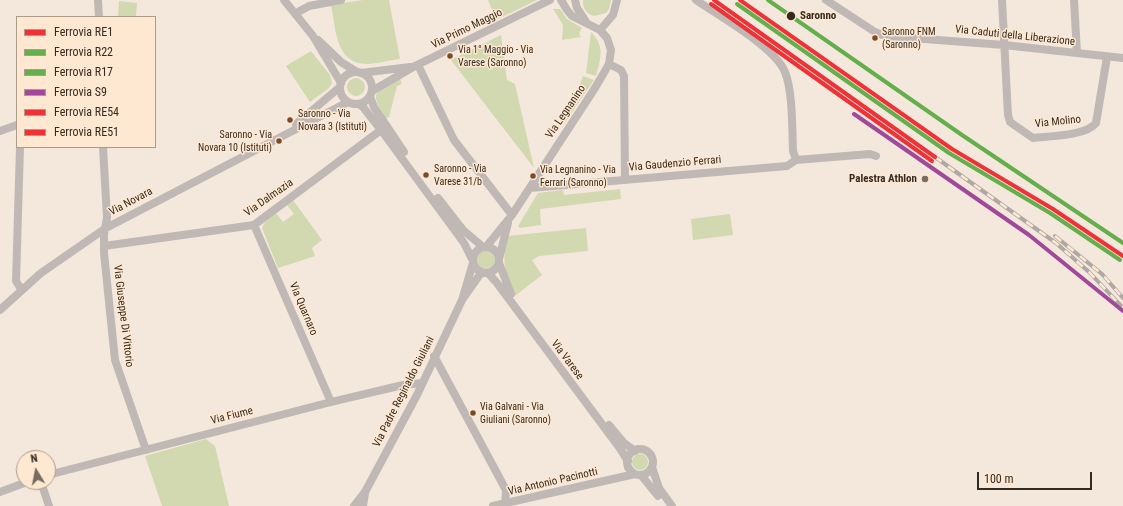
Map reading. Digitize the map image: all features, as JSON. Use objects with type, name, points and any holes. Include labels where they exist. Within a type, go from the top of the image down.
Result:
[{"type":"street","points":[[98,0],[99,16]]},
{"type":"street","points":[[284,0],[313,36],[341,85],[342,96],[348,102],[359,104],[381,130],[464,243],[477,271],[484,273],[495,270],[499,261],[495,250],[484,247],[463,230],[422,178],[381,118],[371,94],[371,82],[338,59],[313,36]]},
{"type":"street","points":[[296,13],[309,6],[341,0]]},
{"type":"street","name":"Via Primo Maggio","points":[[371,94],[416,66],[550,0]]},
{"type":"street","points":[[561,0],[570,13],[600,30],[613,15],[617,0]]},
{"type":"street","points":[[575,0],[577,8],[586,23]]},
{"type":"street","points":[[696,0],[770,51],[783,69],[789,92],[793,151],[796,160]]},
{"type":"street","points":[[826,0],[836,4]]},
{"type":"street","points":[[1002,0],[1004,45]]},
{"type":"street","points":[[1074,0],[1077,53]]},
{"type":"street","name":"Via Caduti della Liberazione","points":[[836,4],[880,34],[1004,45],[1123,58]]},
{"type":"street","name":"Via Legnanino","points":[[484,247],[511,216],[596,88],[609,64],[610,44],[600,30]]},
{"type":"street","name":"Via Molino","points":[[1004,45],[1008,115],[1010,122],[1033,138],[1084,132],[1096,123],[1107,56]]},
{"type":"street","points":[[609,64],[621,70],[624,76],[625,179]]},
{"type":"street","points":[[416,66],[454,140],[511,216]]},
{"type":"street","name":"Via Primo Maggio","points":[[359,73],[416,66]]},
{"type":"street","points":[[341,85],[349,74],[359,73]]},
{"type":"street","name":"Via Novara","points":[[284,134],[341,85]]},
{"type":"street","points":[[359,104],[371,94]]},
{"type":"street","name":"Via Novara","points":[[0,310],[21,289],[73,249],[106,228],[348,102]]},
{"type":"street","points":[[0,131],[16,125]]},
{"type":"street","name":"Via Dalmazia","points":[[104,246],[254,225],[381,130]]},
{"type":"street","points":[[20,148],[16,281],[21,289]]},
{"type":"street","name":"Via Giuseppe Di Vittorio","points":[[103,148],[107,218],[104,246],[116,366],[146,450]]},
{"type":"street","name":"Via Gaudenzio Ferrari","points":[[530,188],[787,166],[796,160],[870,154],[876,156]]},
{"type":"street","name":"Via Legnanino","points":[[499,261],[511,216]]},
{"type":"street","name":"Via Quarnaro","points":[[254,225],[331,402]]},
{"type":"street","points":[[472,261],[476,251],[484,247]]},
{"type":"street","name":"Via Padre Reginaldo Giuliani","points":[[354,506],[365,492],[422,383],[462,300],[472,261]]},
{"type":"street","name":"Via Varese","points":[[499,261],[507,288],[518,305],[614,432],[635,451]]},
{"type":"street","name":"Via Padre Reginaldo Giuliani","points":[[462,300],[484,273]]},
{"type":"street","name":"Via Varese","points":[[484,273],[497,283],[619,447],[628,463]]},
{"type":"street","points":[[434,356],[506,490],[517,503]]},
{"type":"street","name":"Via Fiume","points":[[56,473],[404,384],[422,383]]},
{"type":"street","points":[[618,479],[628,463],[631,454],[635,451],[645,450],[650,454],[653,461],[652,467],[659,488],[672,506]]},
{"type":"street","points":[[628,463],[666,506]]},
{"type":"street","points":[[638,474],[647,473],[652,467]]},
{"type":"street","name":"Via Antonio Pacinotti","points":[[493,506],[517,503],[638,474]]},
{"type":"street","points":[[0,492],[16,486]]},
{"type":"street","points":[[44,490],[50,506]]},
{"type":"street","points":[[505,505],[506,490]]},
{"type":"street","name":"Via Padre Reginaldo Giuliani","points":[[363,506],[365,492]]},
{"type":"green space","points":[[363,0],[389,0],[400,59],[367,64],[356,62],[349,58],[343,51],[336,34],[331,5]]},
{"type":"green space","points":[[488,0],[537,0],[496,20]]},
{"type":"green space","points":[[583,0],[611,0],[609,9],[606,13],[594,16],[589,14],[583,6]]},
{"type":"green space","points":[[119,1],[137,3],[136,16],[118,16]]},
{"type":"green space","points":[[553,9],[560,9],[567,19],[582,28],[579,33],[581,37],[562,40],[563,25]]},
{"type":"green space","points":[[591,32],[598,42],[601,52],[596,76],[586,73]]},
{"type":"green space","points":[[501,35],[507,80],[515,84],[534,168],[451,60]]},
{"type":"green space","points":[[311,51],[330,75],[332,83],[329,88],[310,102],[286,66]]},
{"type":"green space","points":[[583,76],[594,80],[564,124]]},
{"type":"green space","points":[[356,78],[362,81],[365,87],[362,93],[356,96],[350,93],[347,87],[350,81]]},
{"type":"green space","points":[[400,79],[402,84],[397,86],[389,117],[386,118],[377,102],[377,93]]},
{"type":"green space","points":[[620,189],[621,199],[540,209],[541,225],[520,228],[518,226],[538,193],[563,190],[564,195]]},
{"type":"green space","points":[[293,200],[322,240],[312,248],[315,256],[278,268],[262,228],[265,222],[276,213],[283,222],[294,214],[287,205]]},
{"type":"green space","points":[[730,214],[733,235],[693,240],[691,219]]},
{"type":"green space","points":[[586,228],[588,251],[539,256],[532,260],[542,275],[515,296],[508,281],[505,267],[504,259],[507,236]]},
{"type":"green space","points":[[486,251],[492,254],[495,260],[492,266],[486,269],[480,266],[477,260],[480,254]]},
{"type":"green space","points":[[206,439],[215,446],[229,506],[162,506],[145,456]]},
{"type":"green space","points":[[637,454],[643,454],[648,459],[646,468],[643,470],[637,470],[632,465],[632,459]]},
{"type":"railway","points":[[935,157],[1056,243],[1089,272],[1123,308]]},
{"type":"railway","points":[[1055,236],[1102,274],[1123,298]]},
{"type":"rail line","name":"RE54","points":[[714,0],[935,157]]},
{"type":"rail line","name":"RE1","points":[[740,0],[952,149],[1053,209],[1123,256]]},
{"type":"rail line","name":"R17","points":[[768,0],[962,135],[1123,243]]},
{"type":"rail line","name":"RE51","points":[[711,4],[932,161]]},
{"type":"rail line","name":"R22","points":[[737,4],[949,153],[1050,213],[1120,260]]},
{"type":"rail line","name":"S9","points":[[854,114],[1029,235],[1123,311]]},
{"type":"place","name":"Saronno","points":[[791,16]]},
{"type":"place","name":"Saronno FNM (Saronno)","points":[[875,38]]},
{"type":"place","name":"Via 1° Maggio - Via Varese (Saronno)","points":[[450,56]]},
{"type":"place","name":"Saronno - Via Novara 3 (Istituti)","points":[[290,120]]},
{"type":"place","name":"Saronno - Via Novara 10 (Istituti)","points":[[279,141]]},
{"type":"place","name":"Saronno - Via Varese 31/b","points":[[426,175]]},
{"type":"place","name":"Via Legnanino - Via Ferrari (Saronno)","points":[[533,176]]},
{"type":"place","name":"Palestra Athlon","points":[[925,179]]},
{"type":"place","name":"Via Galvani - Via Giuliani (Saronno)","points":[[473,413]]}]
